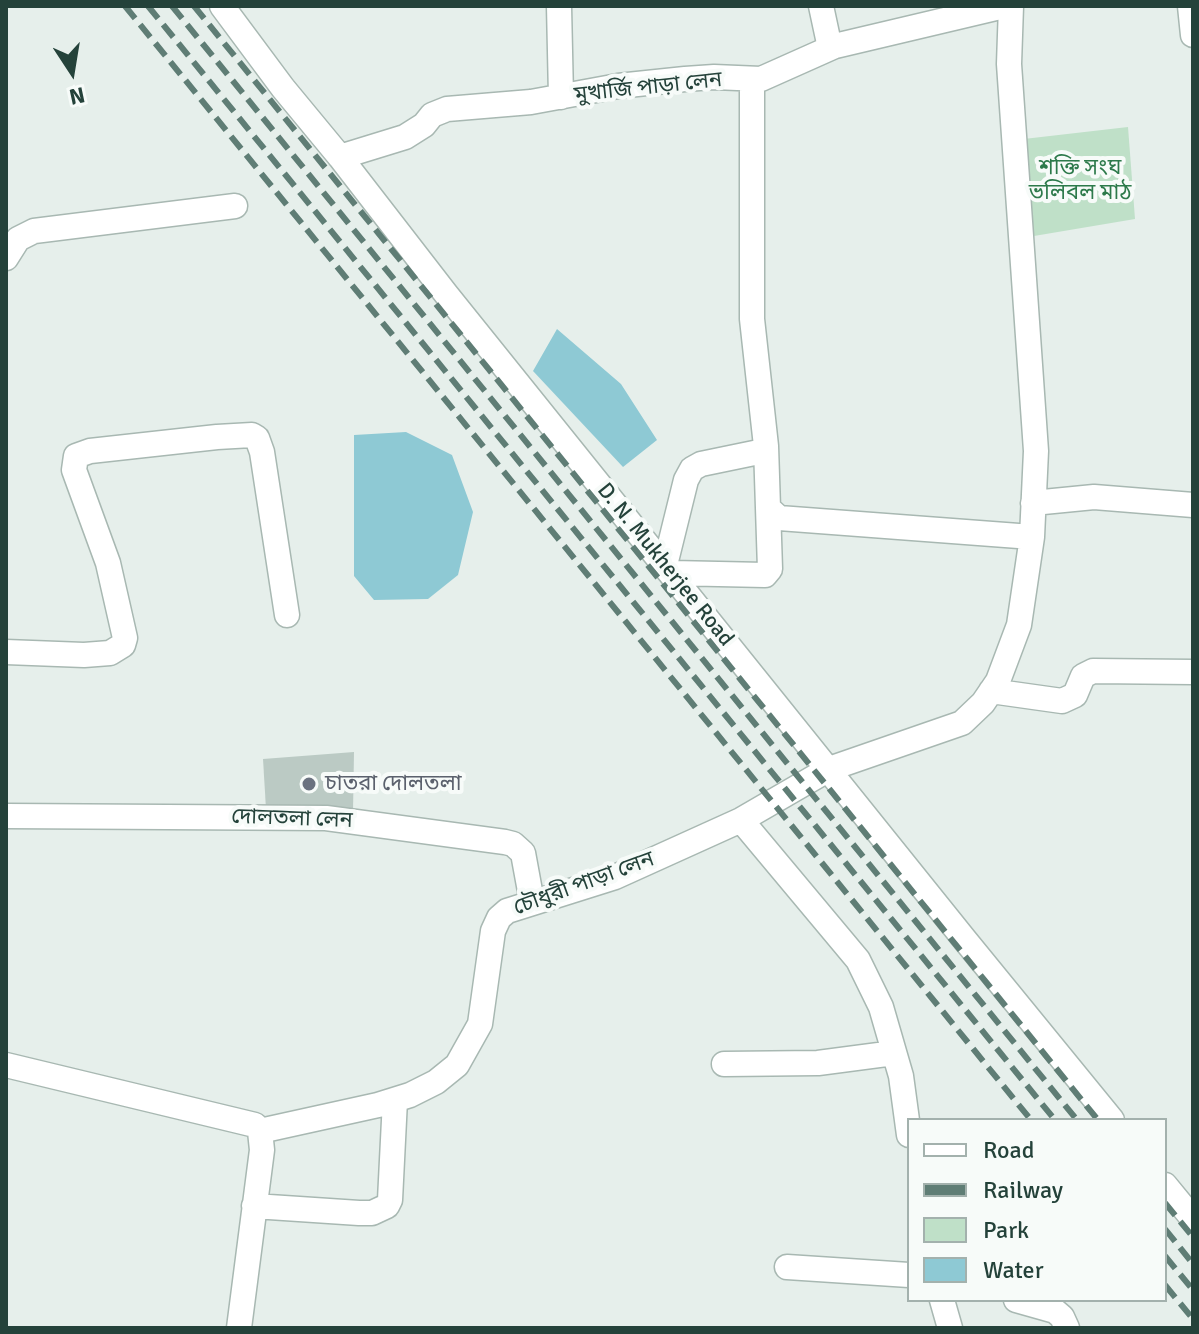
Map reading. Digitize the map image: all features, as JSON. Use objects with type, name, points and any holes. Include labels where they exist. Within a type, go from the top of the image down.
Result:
[{"type":"street","name":"D. N. Mukherjee Road","points":[[222,6],[446,294],[1110,1118]]},
{"type":"street","points":[[559,6],[561,97]]},
{"type":"street","points":[[821,6],[830,48]]},
{"type":"street","name":"মুখার্জি পাড়া লেন","points":[[340,157],[405,137],[437,112],[447,109],[531,102],[618,86],[703,77],[752,80],[778,73],[830,48],[1004,6]]},
{"type":"street","name":"চৌধুরী পাড়া লেন","points":[[260,1131],[395,1100],[436,1082],[457,1065],[480,1024],[495,924],[507,911],[602,882],[741,820],[829,769],[962,723],[975,713],[991,691],[1019,625],[1032,537],[1036,424],[1009,64],[1011,6]]},
{"type":"street","points":[[1190,6],[1193,35]]},
{"type":"street","points":[[752,80],[752,319],[766,446],[769,572],[760,577],[668,569],[686,480],[692,469],[701,464],[759,452],[766,446]]},
{"type":"street","points":[[6,258],[18,239],[34,231],[235,206]]},
{"type":"street","points":[[6,652],[84,655],[110,653],[123,645],[125,638],[108,563],[74,470],[76,456],[90,451],[217,437],[252,435],[257,438],[262,452],[287,615]]},
{"type":"street","points":[[1033,503],[1094,497],[1193,505]]},
{"type":"street","points":[[768,508],[779,518],[1032,537]]},
{"type":"street","points":[[991,691],[1062,701],[1075,695],[1083,676],[1093,671],[1193,672]]},
{"type":"street","name":"দোলতলা লেন","points":[[6,816],[326,818],[505,842],[513,844],[523,853],[532,902]]},
{"type":"street","points":[[741,820],[858,960],[881,1007],[901,1076],[907,1120]]},
{"type":"street","points":[[724,1064],[818,1063],[894,1053]]},
{"type":"street","points":[[6,1065],[248,1121],[260,1131],[262,1150],[239,1328]]},
{"type":"street","points":[[254,1206],[372,1213],[387,1206],[390,1200],[395,1100]]},
{"type":"street","points":[[1167,1187],[1193,1219]]},
{"type":"street","points":[[787,1267],[907,1275]]},
{"type":"street","points":[[943,1302],[950,1328]]},
{"type":"street","points":[[1023,1302],[1055,1311],[1067,1328]]},
{"type":"green space","name":"শক্তি সংঘ ভলিবল মাঠ","points":[[1128,127],[1135,219],[1034,236],[1015,140]]},
{"type":"water","points":[[557,329],[621,384],[657,440],[623,467],[533,371]]},
{"type":"water","points":[[406,432],[452,455],[473,512],[458,575],[428,599],[374,600],[354,576],[354,435]]},
{"type":"building","name":"চাতরা দোলতলা","points":[[354,752],[353,812],[266,809],[263,759]]},
{"type":"railway","points":[[125,6],[1029,1118]]},
{"type":"railway","points":[[148,6],[1053,1118]]},
{"type":"railway","points":[[172,6],[1075,1118]]},
{"type":"railway","points":[[194,6],[1096,1118]]},
{"type":"railway","points":[[1167,1205],[1193,1237]]},
{"type":"railway","points":[[1167,1232],[1193,1264]]},
{"type":"railway","points":[[1167,1258],[1193,1290]]},
{"type":"railway","points":[[1167,1287],[1193,1319]]},
{"type":"place","name":"চাতরা দোলতলা","points":[[309,784]]}]
